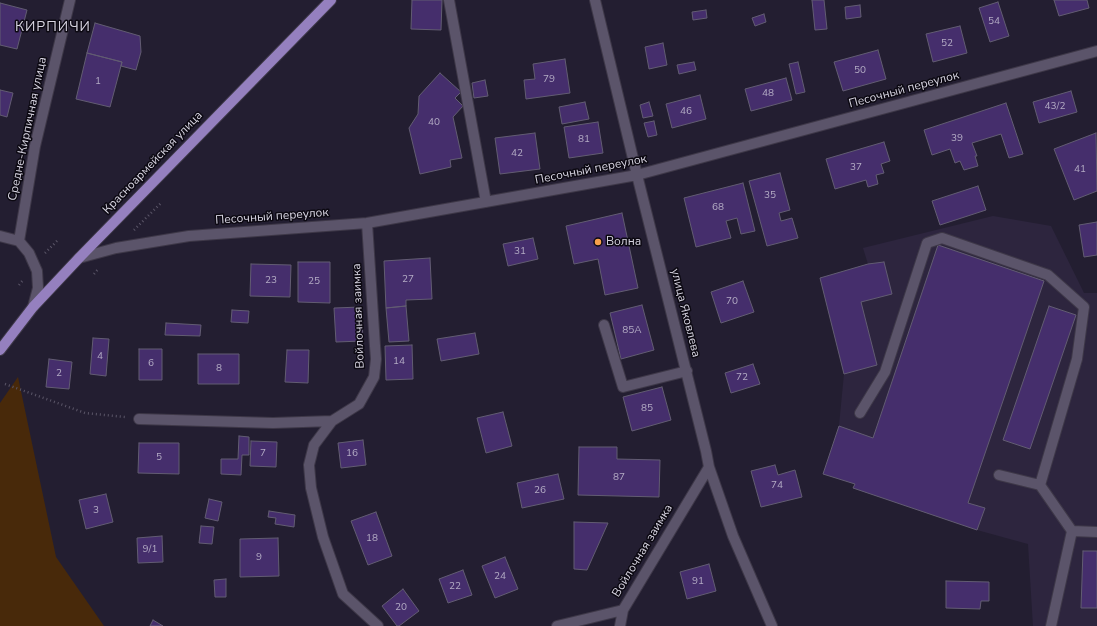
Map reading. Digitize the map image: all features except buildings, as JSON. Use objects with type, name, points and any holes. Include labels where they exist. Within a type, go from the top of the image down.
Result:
[{"type":"main road","name":"Красноармейская улица","points":[[0,350],[33,308],[79,258],[331,0]]},
{"type":"street","name":"Средне-Кирпичная улица","points":[[19,241],[36,146],[70,0]]},
{"type":"street","points":[[449,0],[486,202]]},
{"type":"street","name":"улица Яковлева","points":[[595,0],[709,467],[733,536],[772,626]]},
{"type":"street","name":"Песочный переулок","points":[[79,258],[116,248],[190,236],[367,223],[637,175],[1097,51]]},
{"type":"street","name":"Войлочная заимка","points":[[367,223],[375,346],[374,377],[360,404],[332,421],[314,445],[309,465],[311,488],[323,537],[343,594],[378,626]]},
{"type":"street","points":[[0,236],[19,241],[29,254],[37,271],[38,288],[33,308]]},
{"type":"street","points":[[860,413],[885,372],[927,243],[942,238],[1048,275],[1084,307],[1078,359],[1040,485]]},
{"type":"street","points":[[604,325],[623,387],[686,371]]},
{"type":"street","points":[[139,419],[273,423],[332,421]]},
{"type":"street","name":"Войлочная заимка","points":[[557,626],[623,610],[709,467]]},
{"type":"street","points":[[999,475],[1040,485],[1072,531],[1051,626]]},
{"type":"street","points":[[1072,531],[1097,532]]},
{"type":"street","points":[[620,626],[623,610]]},
{"type":"path","points":[[5,384],[85,414],[139,419]]},
{"type":"shaded area","points":[[993,216],[1051,226],[1084,293],[1097,293],[1097,626],[1033,626],[1028,544],[977,530],[853,488],[855,484],[823,474],[839,426],[844,374],[820,278],[868,264],[863,248]]},
{"type":"shaded area","points":[[18,377],[56,557],[104,626],[0,626],[0,403]]},
{"type":"place","name":"Волна","points":[[598,242]]},
{"type":"district","name":"КИРПИЧИ","points":[[53,28]]}]
